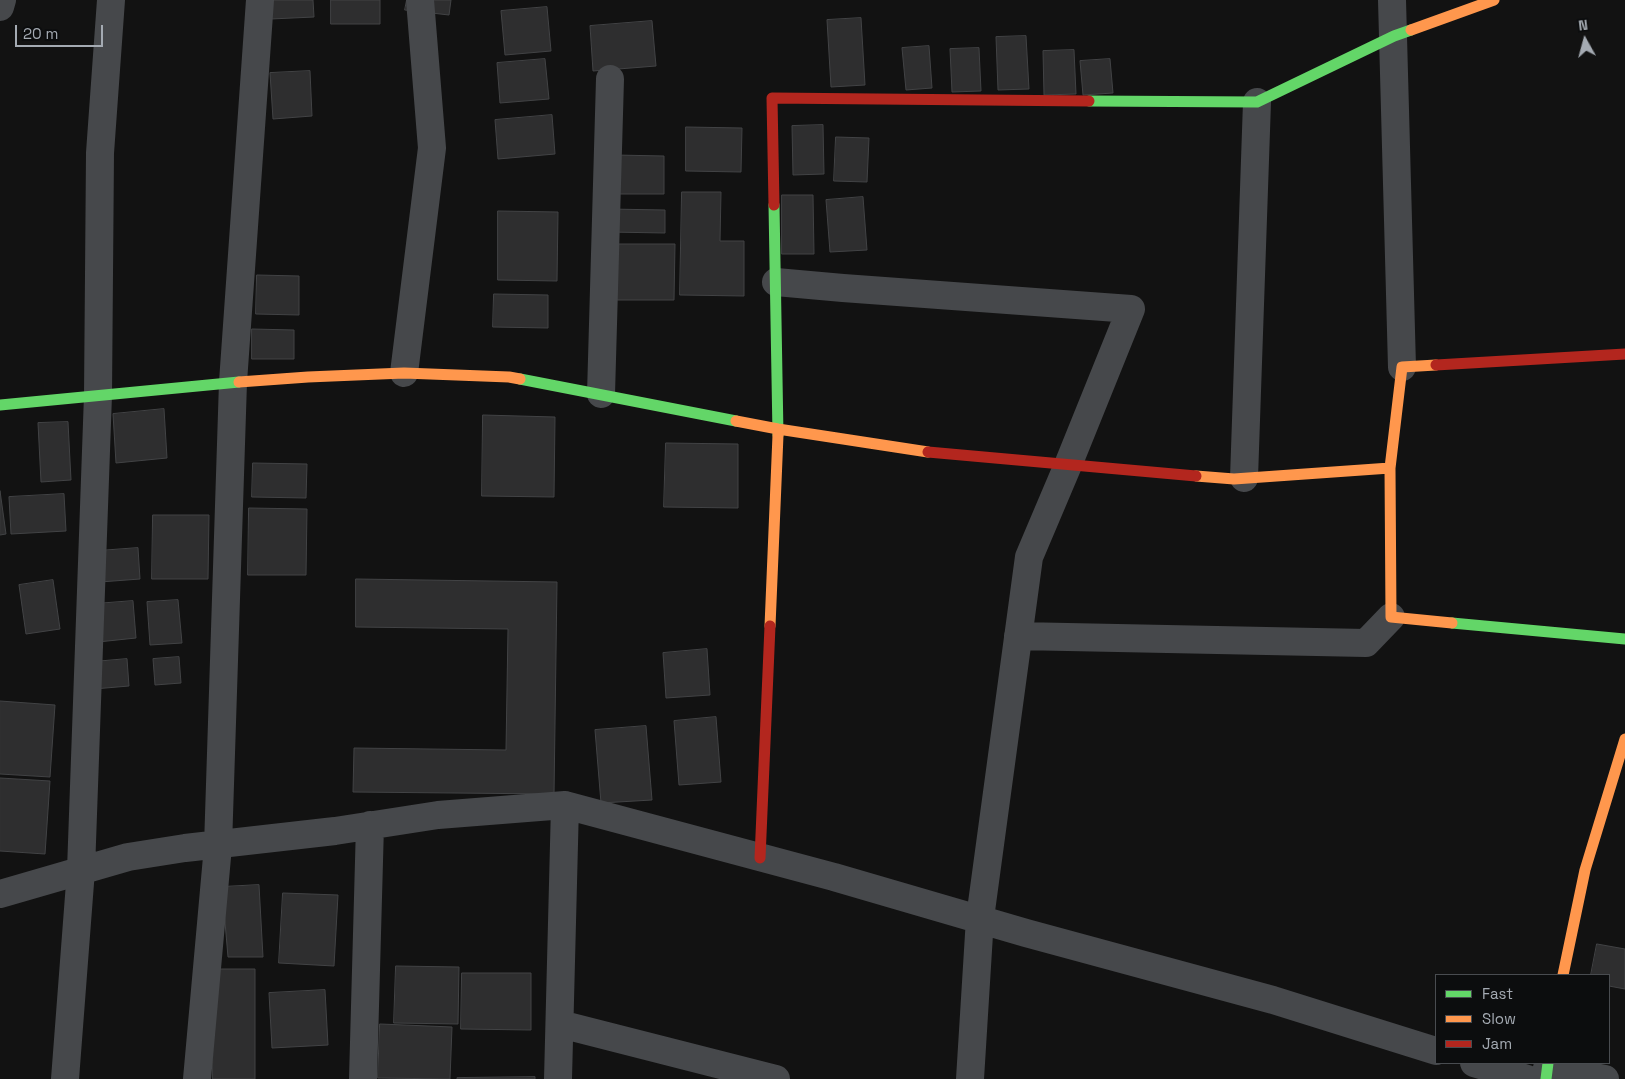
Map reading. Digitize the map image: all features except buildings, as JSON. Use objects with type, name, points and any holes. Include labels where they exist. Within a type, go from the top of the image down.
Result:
[{"type":"street","points":[[0,7],[2,0]]},
{"type":"street","points":[[64,1079],[80,870],[98,395],[100,153],[111,0]]},
{"type":"street","points":[[196,1079],[218,846],[233,382],[260,0]]},
{"type":"street","points":[[404,373],[432,148],[420,0]]},
{"type":"street","points":[[1018,636],[1366,642],[1391,616],[1390,468],[1402,367],[1392,0]]},
{"type":"street","points":[[760,858],[778,429],[772,98],[1257,102],[1394,36],[1494,0]]},
{"type":"street","points":[[600,394],[610,79]]},
{"type":"street","points":[[1244,478],[1257,102]]},
{"type":"street","points":[[776,282],[1131,309],[1029,558],[980,918],[970,1079]]},
{"type":"street","points":[[1402,367],[1625,354]]},
{"type":"street","points":[[0,405],[233,382],[308,377],[404,373],[509,377],[778,429],[922,451],[1234,479],[1390,468]]},
{"type":"street","points":[[1391,616],[1625,640]]},
{"type":"street","points":[[1563,974],[1585,870],[1625,739]]},
{"type":"street","points":[[0,894],[128,856],[334,831],[438,815],[565,805],[1273,1000],[1435,1051]]},
{"type":"street","points":[[558,1079],[565,805]]},
{"type":"street","points":[[363,1079],[370,825]]},
{"type":"street","points":[[560,1024],[776,1079]]},
{"type":"street","points":[[1482,1064],[1605,1079]]},
{"type":"traffic: fast","points":[[1089,101],[1257,102],[1394,36],[1411,30]]},
{"type":"traffic: fast","points":[[774,205],[778,435]]},
{"type":"traffic: fast","points":[[520,379],[736,421]]},
{"type":"traffic: fast","points":[[0,405],[239,382]]},
{"type":"traffic: fast","points":[[1452,623],[1625,639]]},
{"type":"traffic: fast","points":[[1546,1079],[1548,1064]]},
{"type":"traffic: slow","points":[[1411,30],[1494,0]]},
{"type":"traffic: slow","points":[[1436,365],[1402,367],[1390,468],[1391,617],[1452,623]]},
{"type":"traffic: slow","points":[[239,382],[404,373],[520,379]]},
{"type":"traffic: slow","points":[[736,421],[928,452]]},
{"type":"traffic: slow","points":[[770,626],[778,435]]},
{"type":"traffic: slow","points":[[1196,476],[1234,479],[1390,468]]},
{"type":"traffic: slow","points":[[1563,974],[1585,870],[1625,739]]},
{"type":"traffic: jam","points":[[774,205],[772,98],[1089,101]]},
{"type":"traffic: jam","points":[[1436,365],[1625,354]]},
{"type":"traffic: jam","points":[[928,452],[1196,476]]},
{"type":"traffic: jam","points":[[760,858],[770,626]]}]
